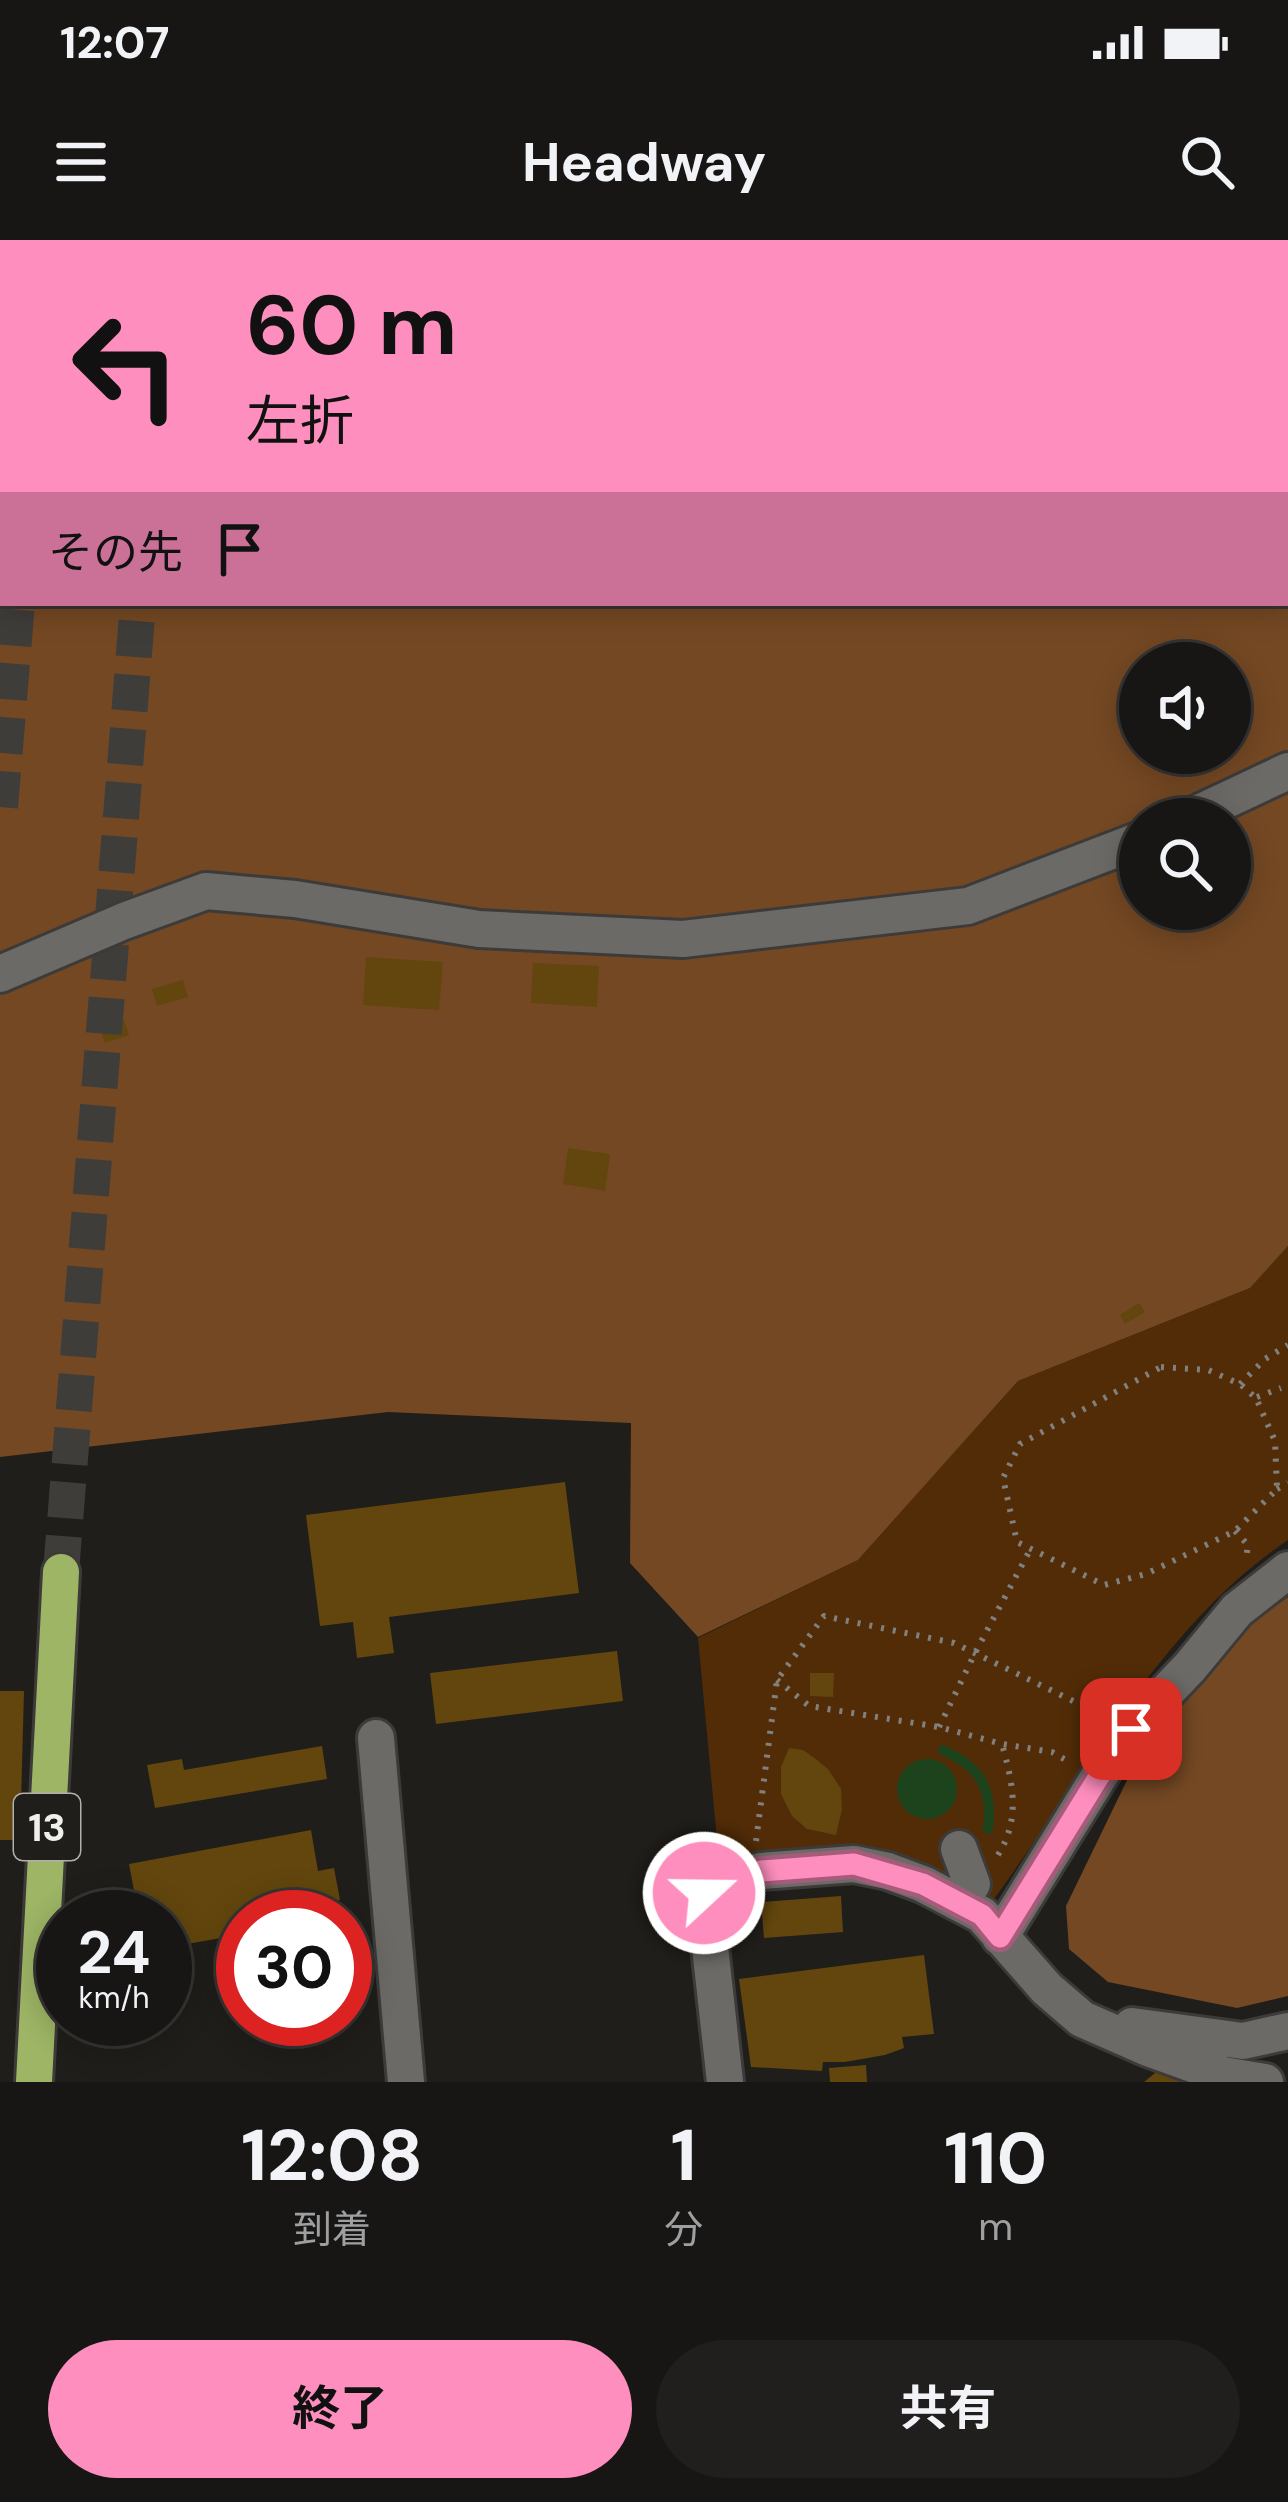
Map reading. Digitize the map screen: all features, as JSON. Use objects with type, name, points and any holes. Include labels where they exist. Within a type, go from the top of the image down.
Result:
[{"type":"highway","name":"13","points":[[34,2082],[61,1572]]},
{"type":"street","points":[[1231,798],[1288,771]]},
{"type":"street","points":[[0,974],[206,891],[295,899],[479,929],[683,939],[968,906],[1119,848]]},
{"type":"street","points":[[1000,1937],[1131,1729],[1237,1610],[1288,1570]]},
{"type":"street","points":[[376,1738],[406,2082]]},
{"type":"street","points":[[725,2082],[704,1893],[752,1874],[854,1864],[923,1884],[982,1915],[1047,1989],[1082,2019],[1223,2075],[1265,2082]]},
{"type":"street","points":[[1082,2019],[1244,2041],[1288,2030]]},
{"type":"path","points":[[1240,1384],[1265,1359],[1288,1345]]},
{"type":"path","points":[[1277,1489],[1275,1441],[1256,1397],[1208,1370],[1161,1367],[1020,1444],[1003,1478],[1017,1542],[1104,1585],[1146,1574],[1235,1531],[1288,1484]]},
{"type":"path","points":[[1256,1397],[1281,1388]]},
{"type":"path","points":[[940,1726],[1030,1550]]},
{"type":"path","points":[[752,1874],[777,1680],[824,1616],[954,1643],[1131,1729]]},
{"type":"path","points":[[777,1680],[808,1706],[940,1726],[1052,1752]]},
{"type":"shaded area","points":[[0,606],[1288,606],[1288,1246],[1250,1288],[1018,1381],[858,1560],[698,1637],[630,1563],[631,1423],[388,1412],[0,1457]]},
{"type":"shaded area","points":[[1288,1246],[1288,1540],[1197,1619],[1158,1665],[982,1915],[888,1871],[721,1883],[698,1638],[858,1560],[1018,1381],[1250,1288]]},
{"type":"shaded area","points":[[1288,1597],[1288,1996],[1237,2008],[1108,1982],[1069,1949],[1066,1906],[1146,1741],[1250,1624]]},
{"type":"shaded area","points":[[927,1759],[948,1768],[957,1789],[948,1810],[927,1819],[906,1810],[897,1789],[906,1768]]},
{"type":"building","points":[[366,957],[443,962],[439,1010],[363,1005]]},
{"type":"building","points":[[533,963],[599,966],[597,1007],[531,1003]]},
{"type":"building","points":[[183,980],[188,997],[157,1006],[152,989]]},
{"type":"building","points":[[124,1020],[129,1035],[105,1043],[100,1027]]},
{"type":"building","points":[[568,1148],[610,1154],[605,1191],[563,1184]]},
{"type":"building","points":[[1139,1303],[1145,1312],[1125,1324],[1120,1315]]},
{"type":"building","points":[[565,1482],[579,1593],[389,1617],[394,1653],[357,1658],[353,1622],[320,1626],[306,1515]]},
{"type":"building","points":[[617,1651],[623,1701],[436,1724],[430,1673]]},
{"type":"building","points":[[810,1673],[834,1673],[833,1697],[810,1696]]},
{"type":"building","points":[[0,1691],[24,1691],[20,1840],[0,1840]]},
{"type":"building","points":[[322,1746],[327,1779],[155,1808],[147,1765],[182,1759],[184,1770]]},
{"type":"building","points":[[789,1748],[813,1757],[841,1789],[836,1835],[807,1829],[792,1816],[781,1794],[781,1767]]},
{"type":"building","points":[[311,1830],[318,1871],[334,1868],[338,1890],[216,1890],[216,1939],[192,1943],[192,1890],[134,1890],[129,1864]]},
{"type":"building","points":[[841,1896],[843,1932],[764,1938],[761,1902]]},
{"type":"building","points":[[924,1955],[934,2034],[902,2037],[904,2048],[885,2055],[823,2062],[822,2071],[751,2067],[739,1979]]},
{"type":"building","points":[[1166,2064],[1196,2082],[1144,2082]]},
{"type":"building","points":[[866,2065],[867,2082],[830,2082],[829,2068]]},
{"type":"waterway","points":[[943,1750],[981,1780],[988,1802],[988,1829]]},
{"type":"tunnel","points":[[0,807],[17,606]]},
{"type":"tunnel","points":[[61,1572],[138,606]]},
{"type":"route","points":[[704,1893],[761,1871],[854,1864],[923,1884],[982,1915],[1000,1937],[1131,1729]]}]
